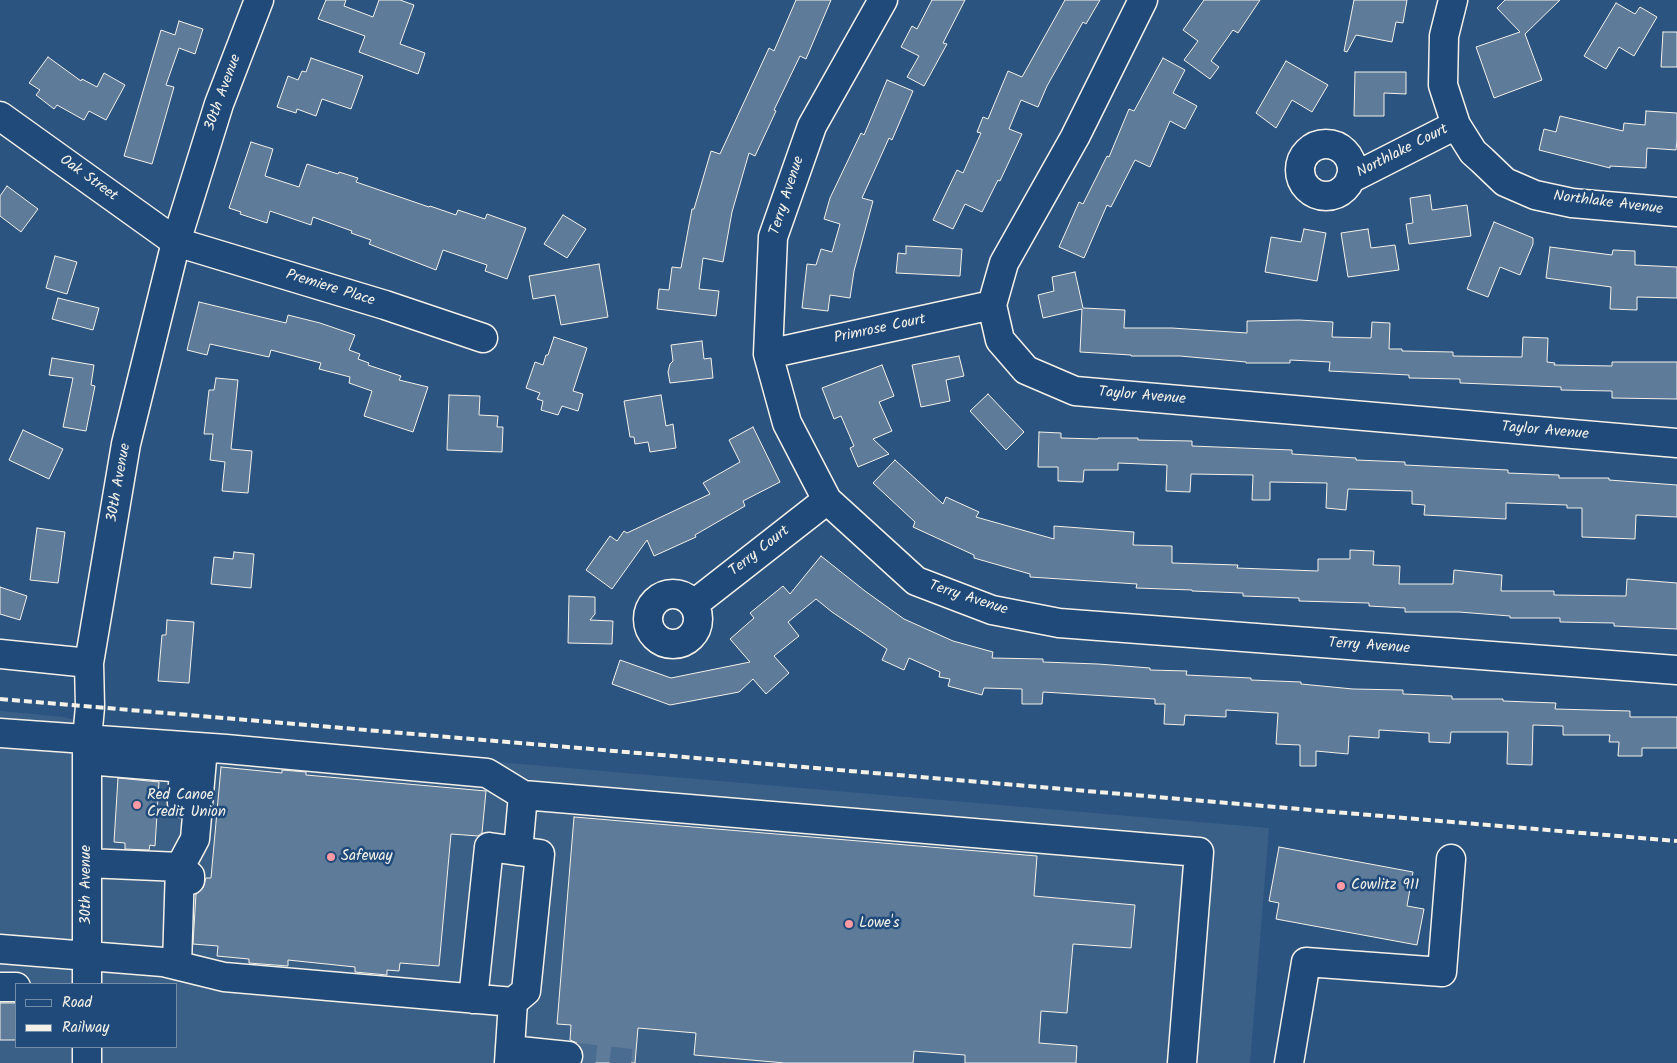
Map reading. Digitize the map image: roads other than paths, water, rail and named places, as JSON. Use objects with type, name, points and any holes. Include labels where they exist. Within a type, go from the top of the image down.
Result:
[{"type":"street","name":"30th Avenue","points":[[87,983],[89,663],[126,444],[176,242],[219,104],[259,0]]},
{"type":"street","name":"Terry Avenue","points":[[883,0],[812,126],[773,238],[768,354],[786,422],[826,500],[916,581],[992,610],[1059,623],[1677,670]]},
{"type":"street","name":"Taylor Avenue","points":[[1143,0],[1075,137],[1004,263],[992,305],[1000,340],[1026,370],[1075,391],[1677,444]]},
{"type":"street","name":"Northlake Avenue","points":[[1453,0],[1444,36],[1443,85],[1456,125],[1473,152],[1505,182],[1535,195],[1572,203],[1677,212]]},
{"type":"street","name":"Oak Street","points":[[0,116],[176,242]]},
{"type":"street","name":"Northlake Court","points":[[1350,179],[1456,125]]},
{"type":"street","name":"Premiere Place","points":[[176,242],[385,305],[483,338]]},
{"type":"street","name":"Primrose Court","points":[[768,354],[992,305]]},
{"type":"street","name":"Terry Court","points":[[694,604],[826,500]]},
{"type":"street","points":[[0,654],[89,663]]},
{"type":"street","points":[[0,733],[184,768],[182,807],[196,824]]},
{"type":"street","points":[[87,750],[203,748],[487,774],[523,795],[1199,852],[1182,1063]]},
{"type":"street","points":[[177,965],[180,867],[195,839],[203,748]]},
{"type":"street","points":[[518,851],[523,795]]},
{"type":"street","points":[[0,949],[163,962],[224,977],[473,999],[513,1002],[526,991],[540,854],[489,847],[473,999]]},
{"type":"street","points":[[1289,1063],[1306,962],[1442,972],[1451,859]]},
{"type":"street","points":[[87,863],[180,867]]},
{"type":"street","points":[[0,987],[15,987]]},
{"type":"street","points":[[513,1002],[509,1057],[568,1056]]},
{"type":"street","points":[[87,1048],[87,1063]]},
{"type":"tunnel","points":[[568,1056],[631,1063]]},
{"type":"railway","points":[[0,699],[1677,841]]},
{"type":"place","name":"Red Canoe Credit Union","points":[[137,805]]},
{"type":"place","name":"Safeway","points":[[331,857]]},
{"type":"place","name":"Cowlitz 911","points":[[1341,886]]},
{"type":"place","name":"Lowe's","points":[[849,924]]}]
